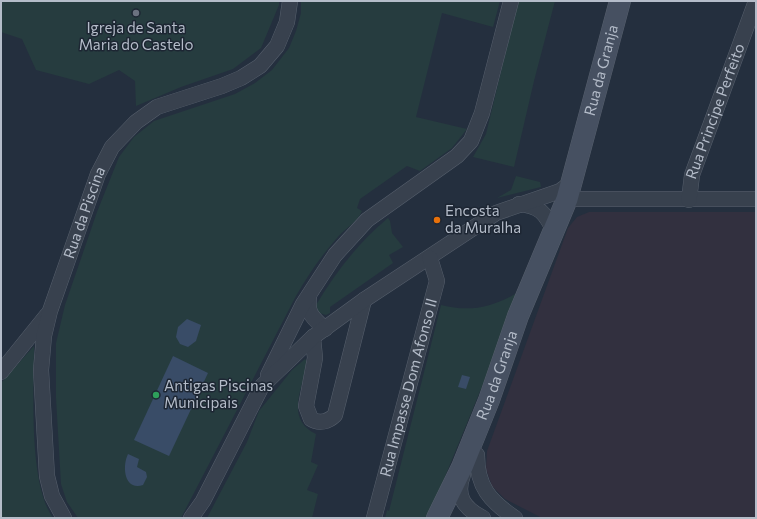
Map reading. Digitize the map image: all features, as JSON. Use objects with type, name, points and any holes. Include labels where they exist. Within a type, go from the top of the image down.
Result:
[{"type":"main road","name":"Rua da Granja","points":[[448,508],[462,467],[489,400],[518,316],[568,195],[620,1]]},
{"type":"main road","name":"Rua da Granja","points":[[448,508],[477,456],[509,377],[548,266],[554,231]]},
{"type":"street","name":"Rua da Piscina","points":[[64,518],[52,496],[47,476],[41,370],[44,336],[50,311],[98,174],[112,147],[136,122],[158,107],[222,86],[241,78],[260,66],[277,46],[287,22],[290,1]]},
{"type":"street","points":[[191,518],[203,501],[309,296],[335,255],[368,220],[457,156],[471,141],[482,113],[511,1]]},
{"type":"street","name":"Rua Principe Perfeito","points":[[689,200],[692,175],[756,1]]},
{"type":"street","points":[[262,386],[319,333],[364,300],[430,258],[496,213],[519,204],[560,191],[568,195],[689,200],[756,199]]},
{"type":"street","points":[[541,211],[568,195]]},
{"type":"street","points":[[519,204],[531,205],[541,211],[554,231]]},
{"type":"street","name":"Rua Impasse Dom Afonso II","points":[[374,518],[437,281],[430,258]]},
{"type":"street","points":[[309,296],[307,307],[319,333],[316,358],[306,406],[311,419],[319,422],[326,421],[334,415],[364,300]]},
{"type":"street","points":[[1,372],[50,311]]},
{"type":"street","points":[[477,456],[484,490],[494,502],[515,518]]},
{"type":"street","points":[[448,508],[476,494],[489,496]]},
{"type":"street","points":[[448,508],[462,501],[471,512],[483,518]]},
{"type":"shaded area","points":[[589,212],[756,212],[756,518],[542,518],[505,499],[492,486],[486,469],[487,451],[568,228],[577,217]]},
{"type":"green space","points":[[1,1],[279,1],[279,5],[261,48],[233,69],[181,87],[136,106],[135,81],[119,70],[89,84],[36,70],[22,39],[1,32]]},
{"type":"green space","points":[[301,1],[500,1],[493,27],[442,13],[416,117],[467,129],[452,148],[420,171],[407,166],[360,199],[357,208],[362,211],[360,215],[340,234],[310,273],[296,296],[180,518],[78,518],[67,502],[61,484],[56,398],[56,343],[65,305],[97,212],[119,157],[134,137],[154,121],[235,94],[255,83],[272,70],[289,48],[301,13]]},
{"type":"green space","points":[[518,1],[555,1],[534,81],[514,167],[473,157],[486,134]]},
{"type":"green space","points":[[516,176],[540,182],[541,187],[497,198],[511,190]]},
{"type":"green space","points":[[388,218],[392,233],[403,247],[389,255],[393,263],[330,307],[330,313],[326,315],[319,313],[316,305],[331,281],[357,248]]},
{"type":"green space","points":[[515,294],[497,350],[428,518],[385,518],[387,510],[389,511],[441,305],[461,308],[479,307],[497,303]]},
{"type":"green space","points":[[34,346],[33,410],[36,459],[39,482],[45,502],[53,518],[1,518],[1,383]]},
{"type":"green space","points":[[305,359],[308,363],[300,392],[298,412],[301,420],[307,428],[316,434],[311,462],[318,465],[307,490],[318,494],[312,518],[207,518],[247,442],[259,411],[292,370]]},
{"type":"water","points":[[187,319],[201,325],[196,341],[188,347],[180,344],[176,337],[178,327]]},
{"type":"water","points":[[173,356],[208,373],[169,456],[134,440]]},
{"type":"water","points":[[462,375],[470,377],[466,389],[458,387]]},
{"type":"water","points":[[128,454],[139,459],[137,467],[146,472],[147,477],[143,485],[137,486],[128,481],[125,465]]},
{"type":"place","name":"Igreja de Santa Maria do Castelo","points":[[136,13]]},
{"type":"place","name":"Encosta da Muralha","points":[[437,220]]},
{"type":"place","name":"Antigas Piscinas Municipais","points":[[156,395]]}]
